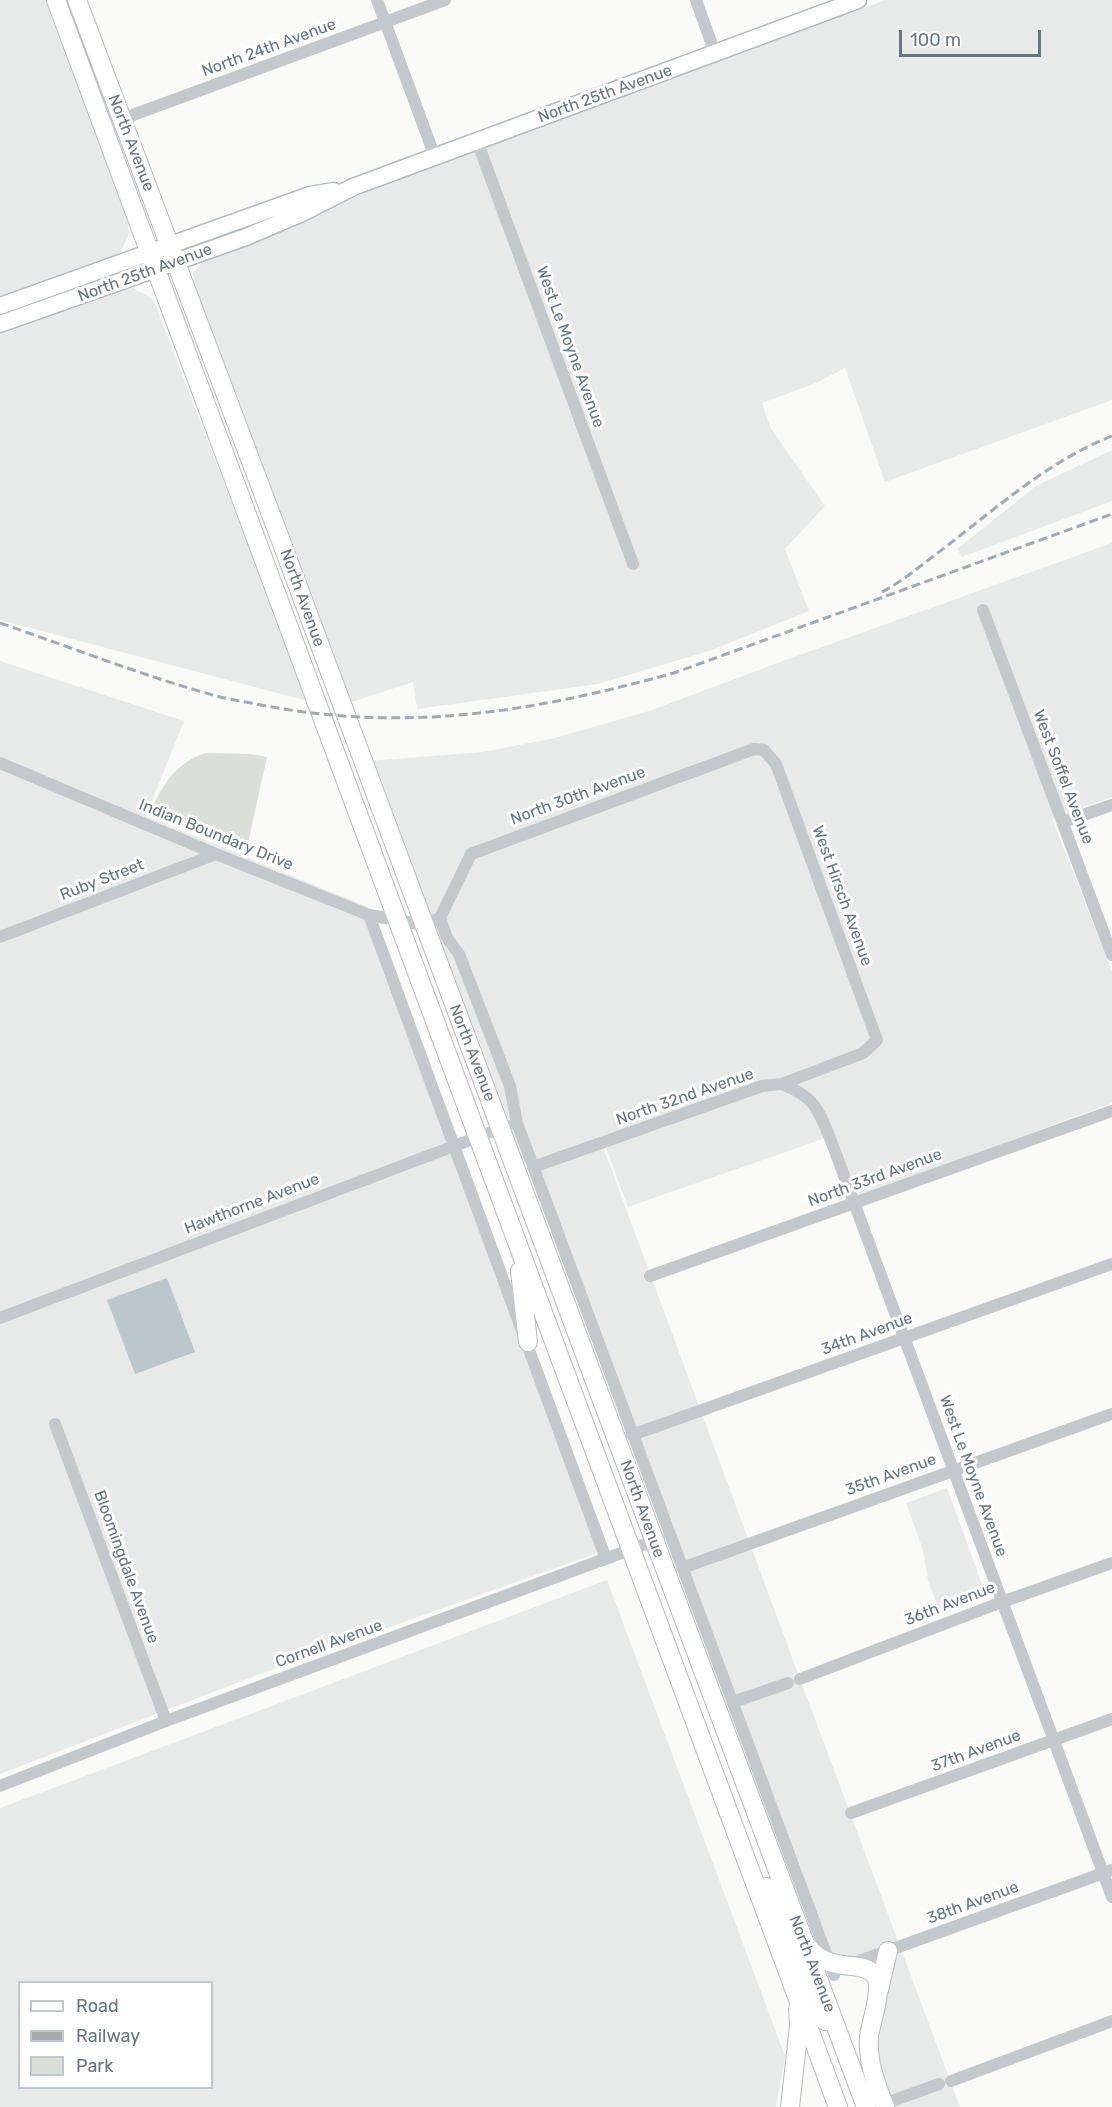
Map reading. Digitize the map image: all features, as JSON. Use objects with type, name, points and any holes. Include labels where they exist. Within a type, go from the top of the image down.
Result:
[{"type":"main road","name":"North Avenue","points":[[56,0],[838,2107]]},
{"type":"main road","name":"North Avenue","points":[[77,0],[253,466],[432,921],[509,1126],[537,1227],[576,1331],[662,1538],[805,1944],[866,2107]]},
{"type":"main road","name":"North 25th Avenue","points":[[0,324],[173,254],[310,195],[353,187],[858,0]]},
{"type":"main road","name":"North 25th Avenue","points":[[0,306],[154,261]]},
{"type":"main road","points":[[203,396],[224,388]]},
{"type":"main road","points":[[231,474],[253,466]]},
{"type":"main road","points":[[537,1227],[558,1234]]},
{"type":"main road","points":[[512,1230],[520,1270],[528,1342]]},
{"type":"main road","points":[[576,1331],[576,1310],[588,1300]]},
{"type":"main road","points":[[746,1860],[762,1877],[772,1894],[811,1998],[848,2058]]},
{"type":"main road","points":[[805,1944],[813,1954],[836,1968],[862,1967],[870,1971],[876,1977],[878,1995]]},
{"type":"main road","points":[[885,2106],[874,2078],[869,2050],[872,2021],[888,1951]]},
{"type":"main road","points":[[829,2009],[830,1983],[836,1968]]},
{"type":"main road","points":[[790,2107],[799,2026],[797,1996]]},
{"type":"street","points":[[377,0],[435,157]]},
{"type":"street","name":"North 24th Avenue","points":[[103,126],[445,0]]},
{"type":"street","points":[[696,0],[716,53]]},
{"type":"street","name":"West Le Moyne Avenue","points":[[477,141],[633,564]]},
{"type":"street","name":"West Soffel Avenue","points":[[983,610],[1112,955]]},
{"type":"street","name":"North 30th Avenue","points":[[432,921],[471,854],[754,749],[764,750],[776,764]]},
{"type":"street","name":"Indian Boundary Drive","points":[[0,763],[216,854],[369,915],[398,920],[432,921]]},
{"type":"street","name":"West Hirsch Avenue","points":[[776,764],[877,1040]]},
{"type":"street","points":[[1063,822],[1112,805]]},
{"type":"street","name":"Ruby Street","points":[[0,937],[216,854]]},
{"type":"street","points":[[369,915],[606,1559]]},
{"type":"street","name":"North 32nd Avenue","points":[[533,1167],[762,1086],[782,1084],[863,1053],[877,1040]]},
{"type":"street","name":"West Le Moyne Avenue","points":[[782,1084],[801,1092],[817,1107],[1054,1740],[1108,1872],[1112,1897]]},
{"type":"street","name":"North 33rd Avenue","points":[[650,1276],[1112,1111]]},
{"type":"street","name":"Hawthorne Avenue","points":[[0,1318],[509,1126]]},
{"type":"street","name":"North Avenue","points":[[509,1126],[533,1167],[558,1234],[588,1300],[632,1435],[662,1538],[682,1568],[836,1968]]},
{"type":"street","name":"34th Avenue","points":[[632,1435],[1112,1264]]},
{"type":"street","name":"35th Avenue","points":[[682,1568],[1112,1414]]},
{"type":"street","name":"Bloomingdale Avenue","points":[[55,1424],[166,1722]]},
{"type":"street","name":"Cornell Avenue","points":[[0,1786],[662,1538]]},
{"type":"street","name":"36th Avenue","points":[[732,1702],[1112,1563]]},
{"type":"street","name":"37th Avenue","points":[[851,1813],[1112,1719]]},
{"type":"street","name":"38th Avenue","points":[[836,1968],[1108,1872]]},
{"type":"street","points":[[885,2106],[1112,2021]]},
{"type":"shaded area","points":[[0,0],[46,0],[127,215],[129,234],[121,251],[113,257],[0,300]]},
{"type":"shaded area","points":[[885,0],[1112,0],[1112,400],[885,482],[845,368],[816,383],[762,403],[770,427],[825,506],[785,549],[809,611],[709,651],[598,684],[417,709],[413,682],[348,703],[195,294],[193,273],[208,256],[403,178]]},
{"type":"shaded area","points":[[131,287],[153,299],[308,701],[0,620],[0,335]]},
{"type":"shaded area","points":[[1112,450],[1112,501],[962,557],[957,549],[1036,486]]},
{"type":"shaded area","points":[[1112,543],[1112,797],[1052,819],[1112,971],[1112,1103],[858,1197],[834,1135],[628,1207],[602,1137],[523,1164],[369,761],[483,752],[555,738],[649,711]]},
{"type":"shaded area","points":[[0,661],[184,721],[146,816],[368,907],[600,1552],[289,1663],[0,1774]]},
{"type":"shaded area","points":[[602,1144],[960,2107],[885,2107],[870,2064],[888,1952],[829,1963],[533,1167]]},
{"type":"shaded area","points":[[167,1278],[195,1352],[135,1374],[107,1300]]},
{"type":"shaded area","points":[[947,1488],[987,1598],[940,1614],[928,1580],[923,1550],[906,1503]]},
{"type":"shaded area","points":[[607,1580],[785,2056],[776,2107],[0,2107],[0,1808]]},
{"type":"green space","points":[[206,753],[251,754],[267,757],[248,843],[240,848],[150,813],[171,776],[186,762]]},
{"type":"railway","points":[[882,592],[909,575],[1042,474],[1112,436]]},
{"type":"railway","points":[[0,623],[165,681],[230,699],[315,713],[367,717],[469,714],[519,708],[570,698],[674,673],[1112,514]]}]
